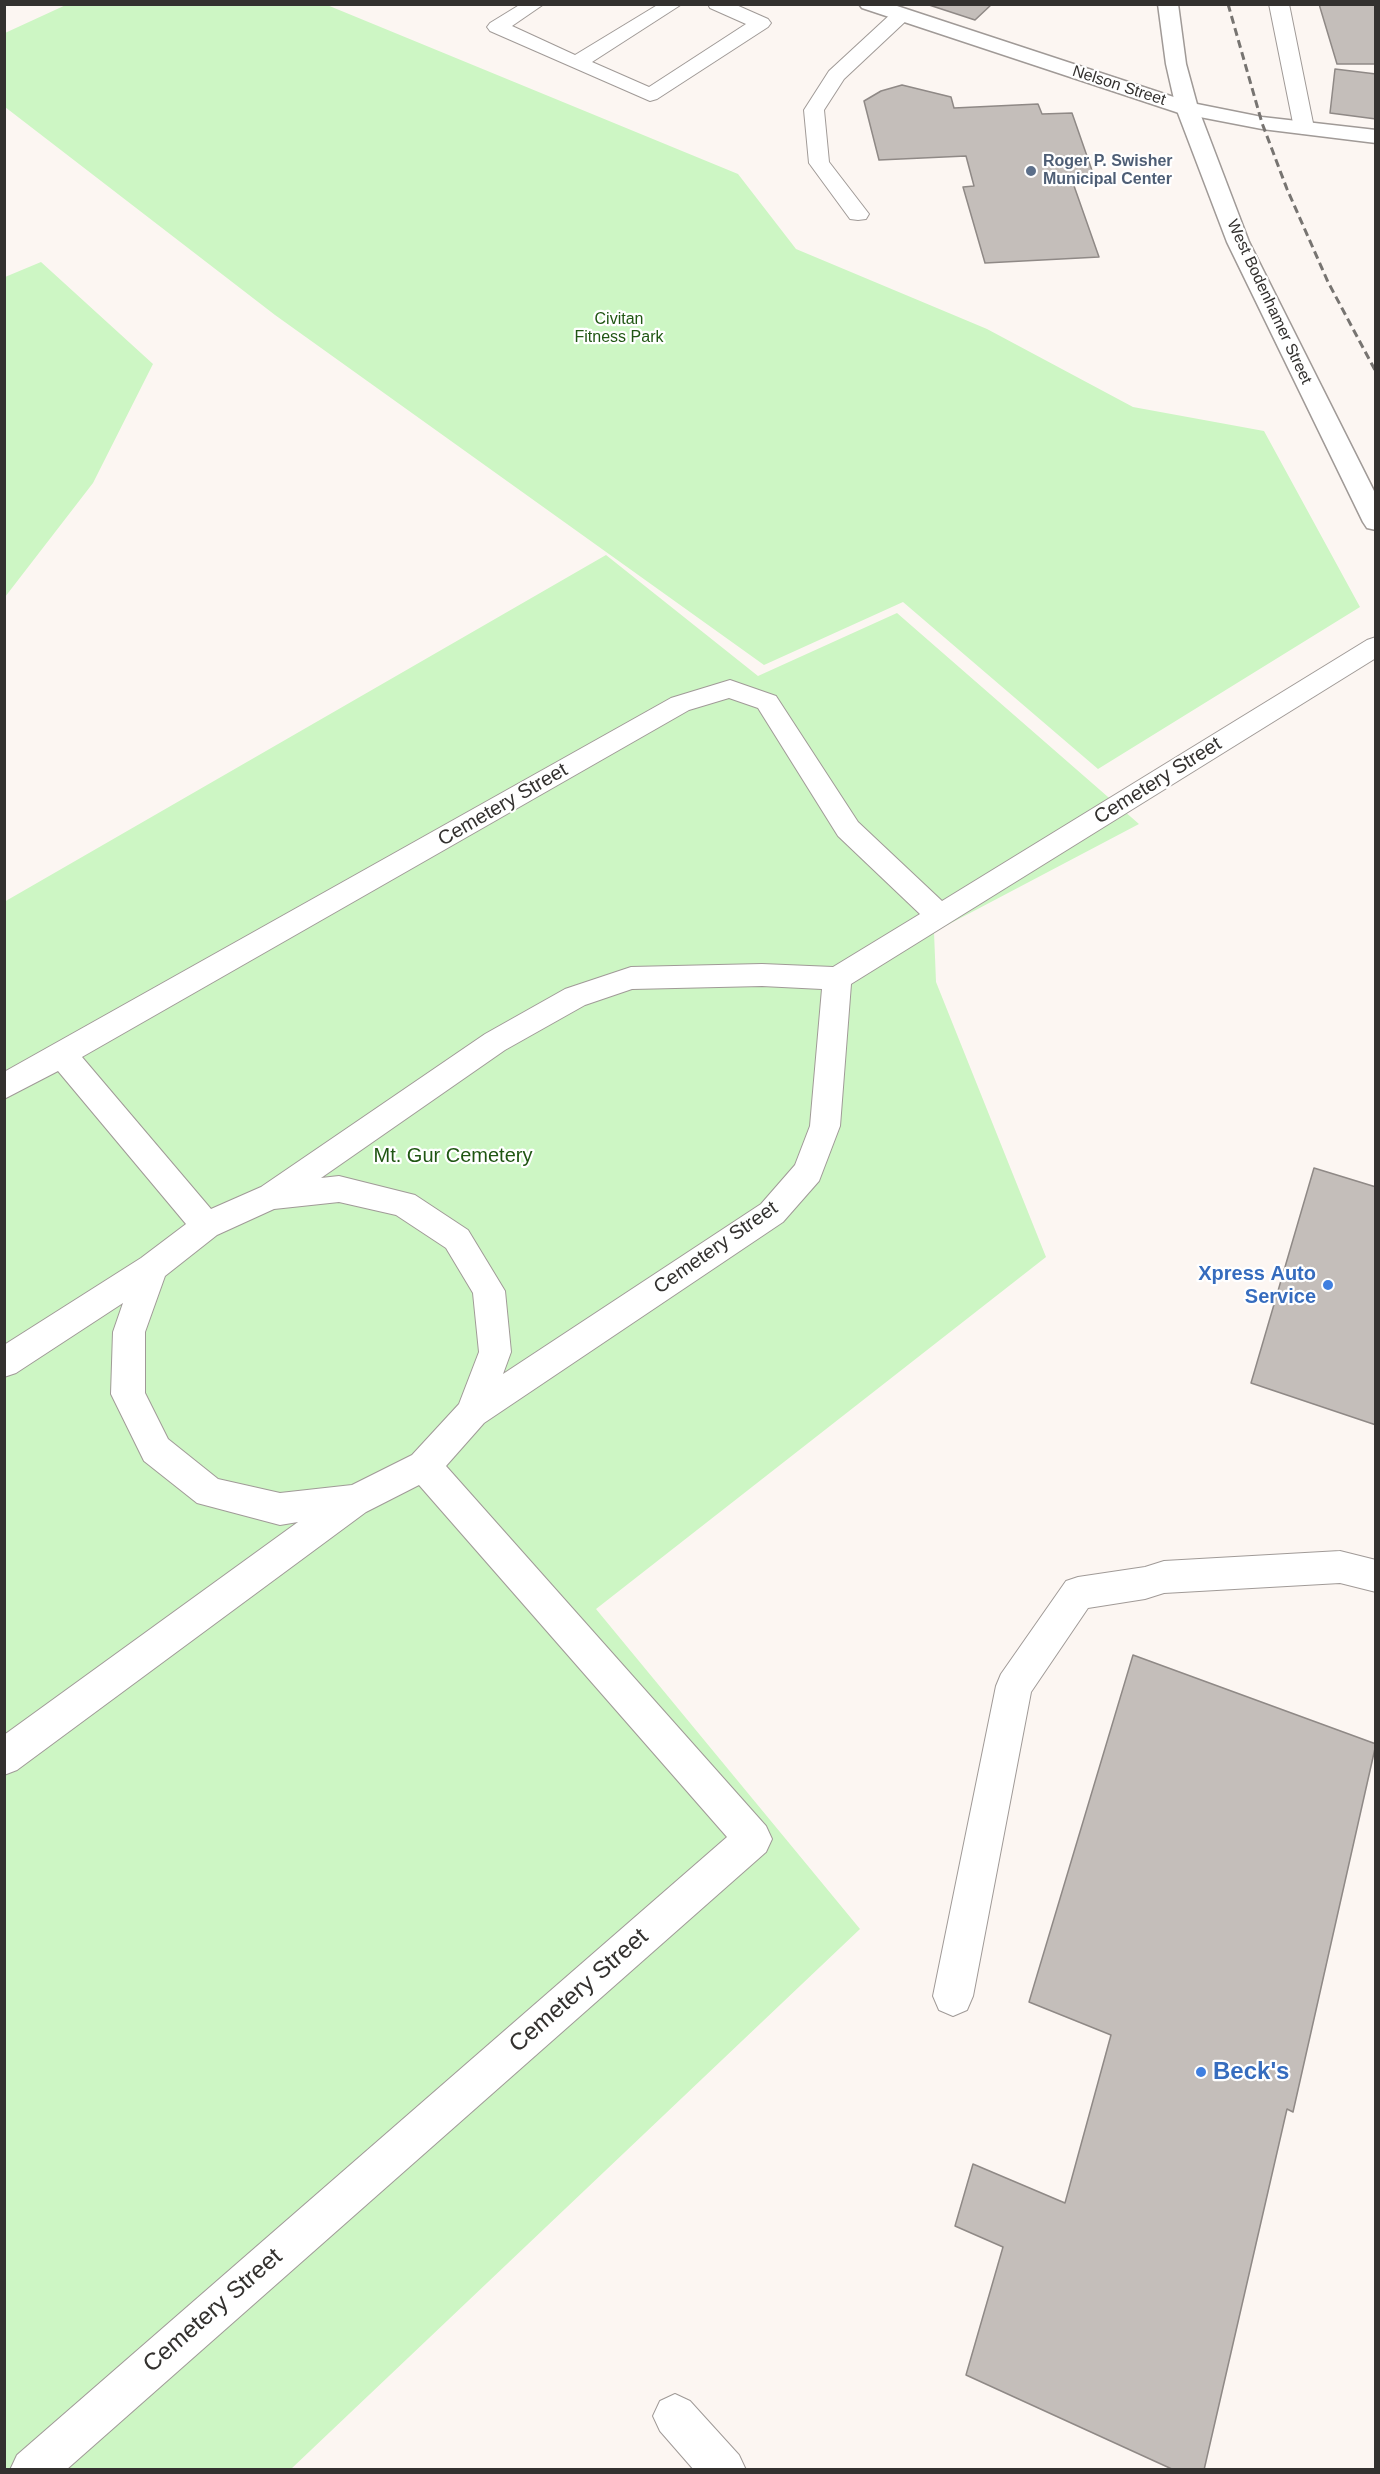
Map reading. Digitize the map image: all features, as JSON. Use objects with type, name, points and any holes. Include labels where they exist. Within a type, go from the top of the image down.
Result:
[{"type":"main road","name":"Nelson Street","points":[[869,4],[1187,108],[1304,128],[1376,137]]},
{"type":"main road","name":"West Bodenhamer Street","points":[[1168,4],[1176,64],[1187,108],[1238,242],[1376,522]]},
{"type":"lane","points":[[535,4],[497,27],[650,95],[761,23],[717,4]]},
{"type":"lane","points":[[577,62],[673,4]]},
{"type":"lane","points":[[1279,4],[1304,128]]},
{"type":"lane","points":[[858,214],[819,163],[813,110],[836,75],[901,15]]},
{"type":"lane","name":"Cemetery Street","points":[[472,1413],[495,1352],[489,1291],[457,1239],[404,1204],[339,1189],[270,1197],[206,1226],[152,1268],[129,1332],[128,1394],[156,1450],[209,1491],[280,1509],[356,1500],[424,1466],[472,1413],[772,1213],[808,1172],[825,1126],[837,978],[1376,646]]},
{"type":"lane","name":"Cemetery Street","points":[[4,1087],[680,704],[730,689],[767,702],[848,829],[940,916]]},
{"type":"lane","points":[[270,1197],[495,1042],[575,997],[631,978],[762,975],[837,978]]},
{"type":"lane","points":[[62,1054],[206,1226]]},
{"type":"lane","points":[[4,1363],[152,1268]]},
{"type":"lane","name":"Cemetery Street","points":[[32,2469],[753,1839],[424,1466]]},
{"type":"lane","points":[[4,1756],[356,1500]]},
{"type":"lane","points":[[953,1996],[1014,1686],[1078,1593],[1145,1583],[1164,1577],[1223,1573],[1340,1567],[1376,1576]]},
{"type":"lane","points":[[675,2416],[724,2469]]},
{"type":"green space","name":"Civitan Fitness Park","points":[[68,4],[327,5],[738,174],[796,249],[987,329],[1133,407],[1264,431],[1360,607],[1098,769],[903,602],[764,665],[275,315],[5,107],[5,33]]},
{"type":"green space","points":[[41,262],[153,364],[93,483],[5,597],[5,277]]},
{"type":"green space","name":"Mt. Gur Cemetery","points":[[606,555],[758,676],[897,613],[1139,824],[934,932],[936,982],[1046,1257],[596,1609],[860,1929],[291,2469],[5,2469],[4,902]]},
{"type":"building","points":[[926,4],[992,4],[975,20]]},
{"type":"building","points":[[1319,4],[1376,4],[1376,64],[1337,64]]},
{"type":"building","points":[[1335,69],[1376,74],[1376,119],[1330,113]]},
{"type":"building","name":"Roger P. Swisher Municipal Center","points":[[902,85],[951,97],[954,108],[1038,104],[1042,114],[1072,113],[1096,182],[1073,183],[1099,257],[985,263],[963,187],[974,186],[966,156],[879,160],[864,101],[881,91]]},
{"type":"building","name":"Xpress Auto Service","points":[[1314,1168],[1376,1187],[1376,1425],[1251,1383]]},
{"type":"building","name":"Beck's","points":[[1133,1655],[1376,1744],[1293,2112],[1287,2109],[1204,2470],[1174,2470],[966,2375],[1003,2247],[955,2226],[973,2164],[1065,2203],[1111,2035],[1029,2002]]},
{"type":"railway","points":[[1228,4],[1262,123],[1287,189],[1328,282],[1376,372]]},
{"type":"place","name":"Roger P. Swisher Municipal Center","points":[[1031,171]]},
{"type":"place","name":"Xpress Auto Service","points":[[1328,1285]]},
{"type":"place","name":"Beck's","points":[[1201,2072]]}]
